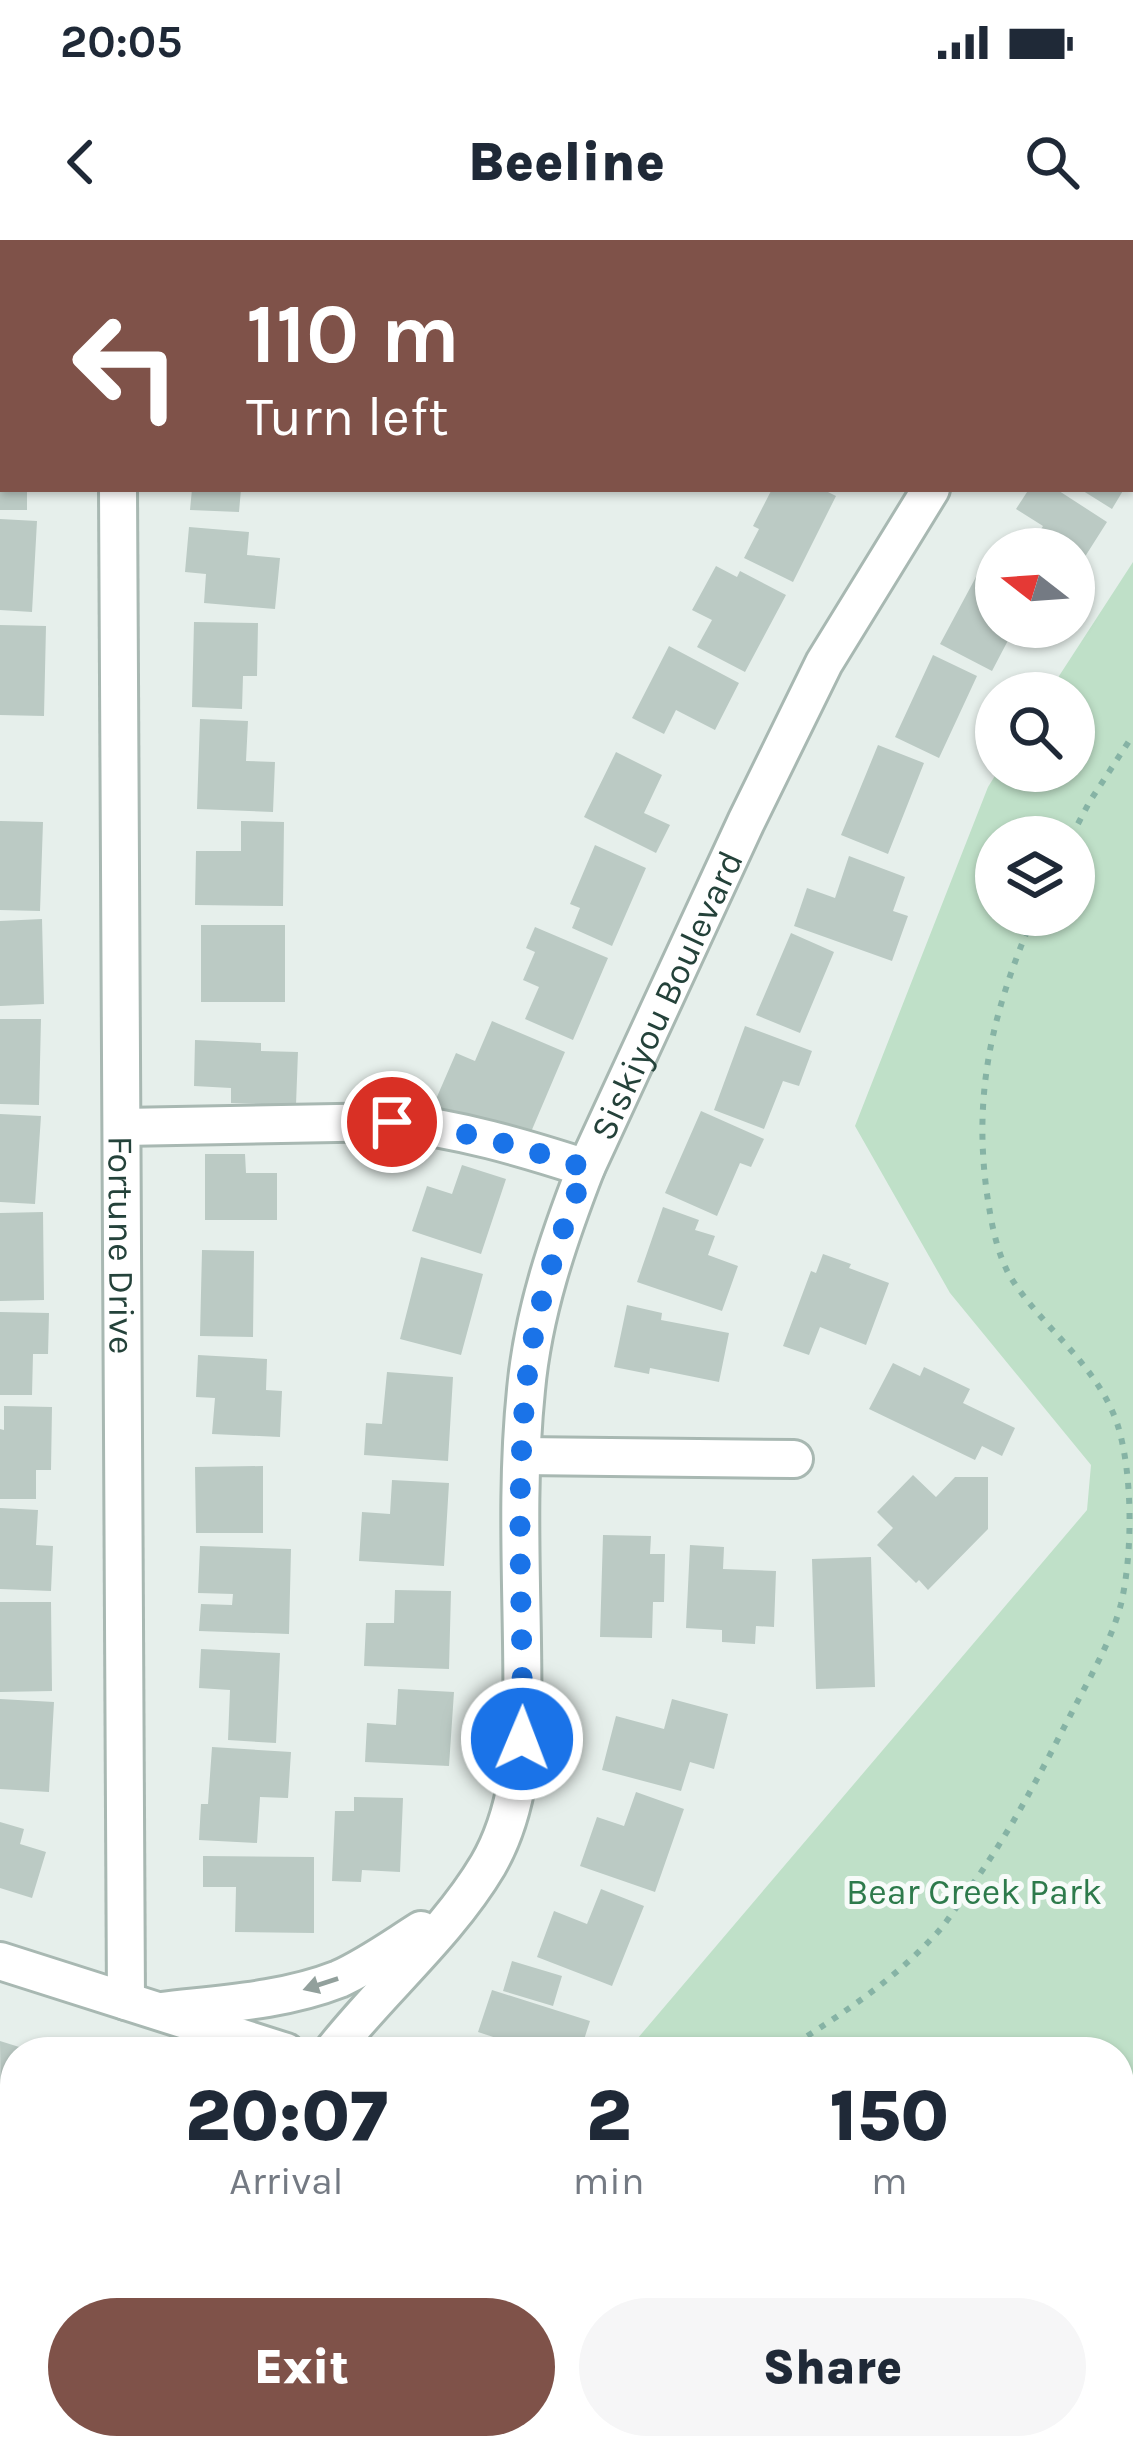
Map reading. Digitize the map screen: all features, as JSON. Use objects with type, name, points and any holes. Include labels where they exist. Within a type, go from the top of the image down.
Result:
[{"type":"street","name":"Fortune Drive","points":[[118,492],[123,1127],[144,2006]]},
{"type":"street","name":"Siskiyou Boulevard","points":[[345,2037],[459,1906],[488,1864],[504,1829],[520,1771],[519,1513],[526,1386],[540,1304],[561,1232],[586,1168],[824,663],[929,492]]},
{"type":"street","points":[[123,1127],[392,1122],[442,1130],[586,1168]]},
{"type":"street","points":[[521,1456],[794,1459]]},
{"type":"street","points":[[144,2006],[248,2000],[320,1986],[364,1966],[459,1906]]},
{"type":"street","points":[[0,1961],[240,2037]]},
{"type":"path","points":[[1082,816],[1133,735]]},
{"type":"path","points":[[804,2037],[886,1980],[938,1933],[1023,1809],[1102,1652],[1120,1604],[1129,1498],[1118,1424],[1099,1384],[1013,1282],[992,1225],[983,1170],[980,1122],[989,1050],[998,1007],[1026,936]]},
{"type":"green space","name":"Bear Creek Park","points":[[1133,562],[1133,2037],[639,2037],[1087,1510],[1091,1465],[950,1293],[855,1126],[975,820],[975,936],[1095,936],[1095,816],[977,816],[986,792],[1095,792],[1095,672],[1062,672],[1077,648],[1095,648],[1095,621]]},
{"type":"building","points":[[0,492],[27,492],[27,510],[0,510]]},
{"type":"building","points":[[192,492],[241,492],[239,512],[190,510]]},
{"type":"building","points":[[770,492],[836,496],[793,582],[744,558],[759,529],[753,526]]},
{"type":"building","points":[[1027,492],[1061,492],[1107,522],[1095,541],[1095,528],[1043,526],[1016,509]]},
{"type":"building","points":[[1085,492],[1122,492],[1112,509]]},
{"type":"building","points":[[0,519],[37,521],[32,612],[0,610]]},
{"type":"building","points":[[189,527],[249,532],[247,555],[280,558],[275,609],[204,603],[206,574],[185,572]]},
{"type":"building","points":[[716,566],[737,577],[740,571],[786,595],[745,672],[697,647],[712,620],[692,610]]},
{"type":"building","points":[[975,579],[975,648],[1004,648],[992,671],[940,644]]},
{"type":"building","points":[[194,622],[258,623],[257,676],[243,676],[242,709],[192,707]]},
{"type":"building","points":[[0,625],[46,626],[44,716],[0,715]]},
{"type":"building","points":[[669,646],[739,683],[715,730],[676,710],[664,734],[632,718]]},
{"type":"building","points":[[933,655],[975,675],[939,758],[895,737]]},
{"type":"building","points":[[200,719],[248,721],[246,761],[275,762],[273,812],[197,809]]},
{"type":"building","points":[[878,745],[924,763],[888,854],[841,835]]},
{"type":"building","points":[[616,752],[662,775],[644,813],[670,825],[656,853],[584,817]]},
{"type":"building","points":[[0,821],[43,822],[40,911],[0,910]]},
{"type":"building","points":[[241,821],[284,822],[283,906],[195,905],[196,851],[241,851]]},
{"type":"building","points":[[595,845],[646,868],[612,946],[572,928],[580,908],[570,904]]},
{"type":"building","points":[[849,856],[905,877],[893,911],[908,916],[892,961],[794,926],[807,888],[835,898]]},
{"type":"building","points":[[42,919],[44,1004],[0,1006],[0,921]]},
{"type":"building","points":[[201,925],[285,925],[285,1002],[201,1002]]},
{"type":"building","points":[[535,927],[608,958],[573,1040],[525,1019],[539,987],[523,980],[535,952],[526,948]]},
{"type":"building","points":[[791,933],[834,952],[800,1033],[756,1015]]},
{"type":"building","points":[[0,1019],[41,1019],[39,1105],[0,1104]]},
{"type":"building","points":[[492,1021],[565,1052],[528,1139],[477,1118],[472,1131],[430,1113],[456,1053],[475,1061]]},
{"type":"building","points":[[745,1026],[812,1051],[799,1086],[783,1081],[764,1129],[714,1110]]},
{"type":"building","points":[[195,1040],[261,1043],[261,1051],[298,1052],[296,1105],[231,1103],[231,1088],[194,1086]]},
{"type":"building","points":[[701,1111],[764,1139],[751,1167],[740,1163],[717,1216],[665,1193]]},
{"type":"building","points":[[0,1114],[41,1116],[35,1204],[0,1202]]},
{"type":"building","points":[[205,1154],[245,1154],[246,1173],[277,1173],[277,1220],[205,1220]]},
{"type":"building","points":[[462,1165],[506,1179],[481,1254],[412,1231],[427,1186],[452,1194]]},
{"type":"building","points":[[663,1207],[699,1220],[695,1230],[715,1236],[708,1255],[738,1266],[722,1311],[637,1282]]},
{"type":"building","points":[[43,1212],[44,1300],[0,1301],[0,1213]]},
{"type":"building","points":[[202,1250],[254,1251],[253,1337],[200,1336]]},
{"type":"building","points":[[823,1254],[889,1283],[866,1345],[820,1327],[809,1355],[783,1346],[811,1271],[816,1273]]},
{"type":"building","points":[[421,1257],[483,1274],[461,1355],[400,1339]]},
{"type":"building","points":[[627,1305],[662,1313],[661,1320],[729,1333],[719,1382],[650,1368],[649,1374],[614,1367]]},
{"type":"building","points":[[0,1312],[49,1313],[48,1354],[33,1354],[32,1395],[0,1395]]},
{"type":"building","points":[[198,1355],[267,1359],[266,1390],[282,1391],[280,1437],[212,1434],[215,1398],[196,1397]]},
{"type":"building","points":[[893,1363],[920,1376],[924,1367],[970,1389],[963,1403],[1015,1428],[1002,1456],[982,1446],[975,1460],[869,1409]]},
{"type":"building","points":[[387,1372],[453,1377],[448,1461],[364,1455],[366,1423],[382,1424]]},
{"type":"building","points":[[4,1406],[52,1407],[51,1470],[36,1470],[36,1499],[0,1499]]},
{"type":"building","points":[[263,1466],[263,1533],[196,1533],[195,1467]]},
{"type":"building","points":[[913,1475],[936,1497],[955,1477],[988,1477],[988,1529],[928,1590],[877,1545],[893,1528],[877,1512]]},
{"type":"building","points":[[392,1480],[449,1483],[444,1566],[359,1561],[362,1512],[390,1514]]},
{"type":"building","points":[[0,1508],[38,1510],[36,1545],[53,1546],[51,1591],[0,1589]]},
{"type":"building","points":[[603,1535],[651,1536],[650,1554],[665,1554],[664,1602],[653,1602],[652,1638],[600,1637]]},
{"type":"building","points":[[690,1545],[724,1547],[723,1569],[776,1571],[774,1627],[756,1626],[755,1644],[722,1642],[722,1630],[686,1628]]},
{"type":"building","points":[[200,1546],[291,1549],[289,1634],[199,1631],[201,1604],[232,1605],[233,1594],[198,1593]]},
{"type":"building","points":[[871,1557],[875,1687],[816,1689],[812,1559]]},
{"type":"building","points":[[395,1590],[451,1591],[449,1669],[364,1666],[366,1623],[394,1623]]},
{"type":"building","points":[[0,1602],[51,1602],[52,1691],[0,1692]]},
{"type":"building","points":[[201,1649],[280,1653],[276,1743],[228,1740],[230,1690],[199,1688]]},
{"type":"building","points":[[398,1689],[454,1692],[449,1766],[365,1762],[367,1723],[396,1725]]},
{"type":"building","points":[[0,1699],[54,1702],[49,1792],[0,1789]]},
{"type":"building","points":[[672,1699],[728,1714],[714,1769],[690,1762],[681,1791],[602,1770],[616,1716],[664,1729]]},
{"type":"building","points":[[212,1747],[291,1752],[288,1798],[260,1797],[257,1843],[199,1840],[201,1804],[208,1804]]},
{"type":"building","points":[[636,1792],[684,1809],[655,1892],[580,1866],[597,1817],[624,1826]]},
{"type":"building","points":[[354,1797],[403,1798],[400,1872],[362,1870],[361,1882],[332,1881],[335,1811],[354,1811]]},
{"type":"building","points":[[0,1822],[24,1829],[20,1844],[46,1852],[32,1898],[0,1888]]},
{"type":"building","points":[[203,1856],[314,1857],[314,1933],[235,1932],[236,1887],[203,1887]]},
{"type":"building","points":[[601,1889],[644,1906],[612,1986],[537,1957],[554,1911],[587,1924]]},
{"type":"building","points":[[512,1961],[562,1976],[553,2006],[503,1991]]},
{"type":"building","points":[[492,1990],[590,2021],[585,2037],[493,2037],[478,2032]]},
{"type":"route","points":[[392,1122],[421,1125],[586,1168],[540,1304],[526,1386],[519,1513],[522,1739]]}]
